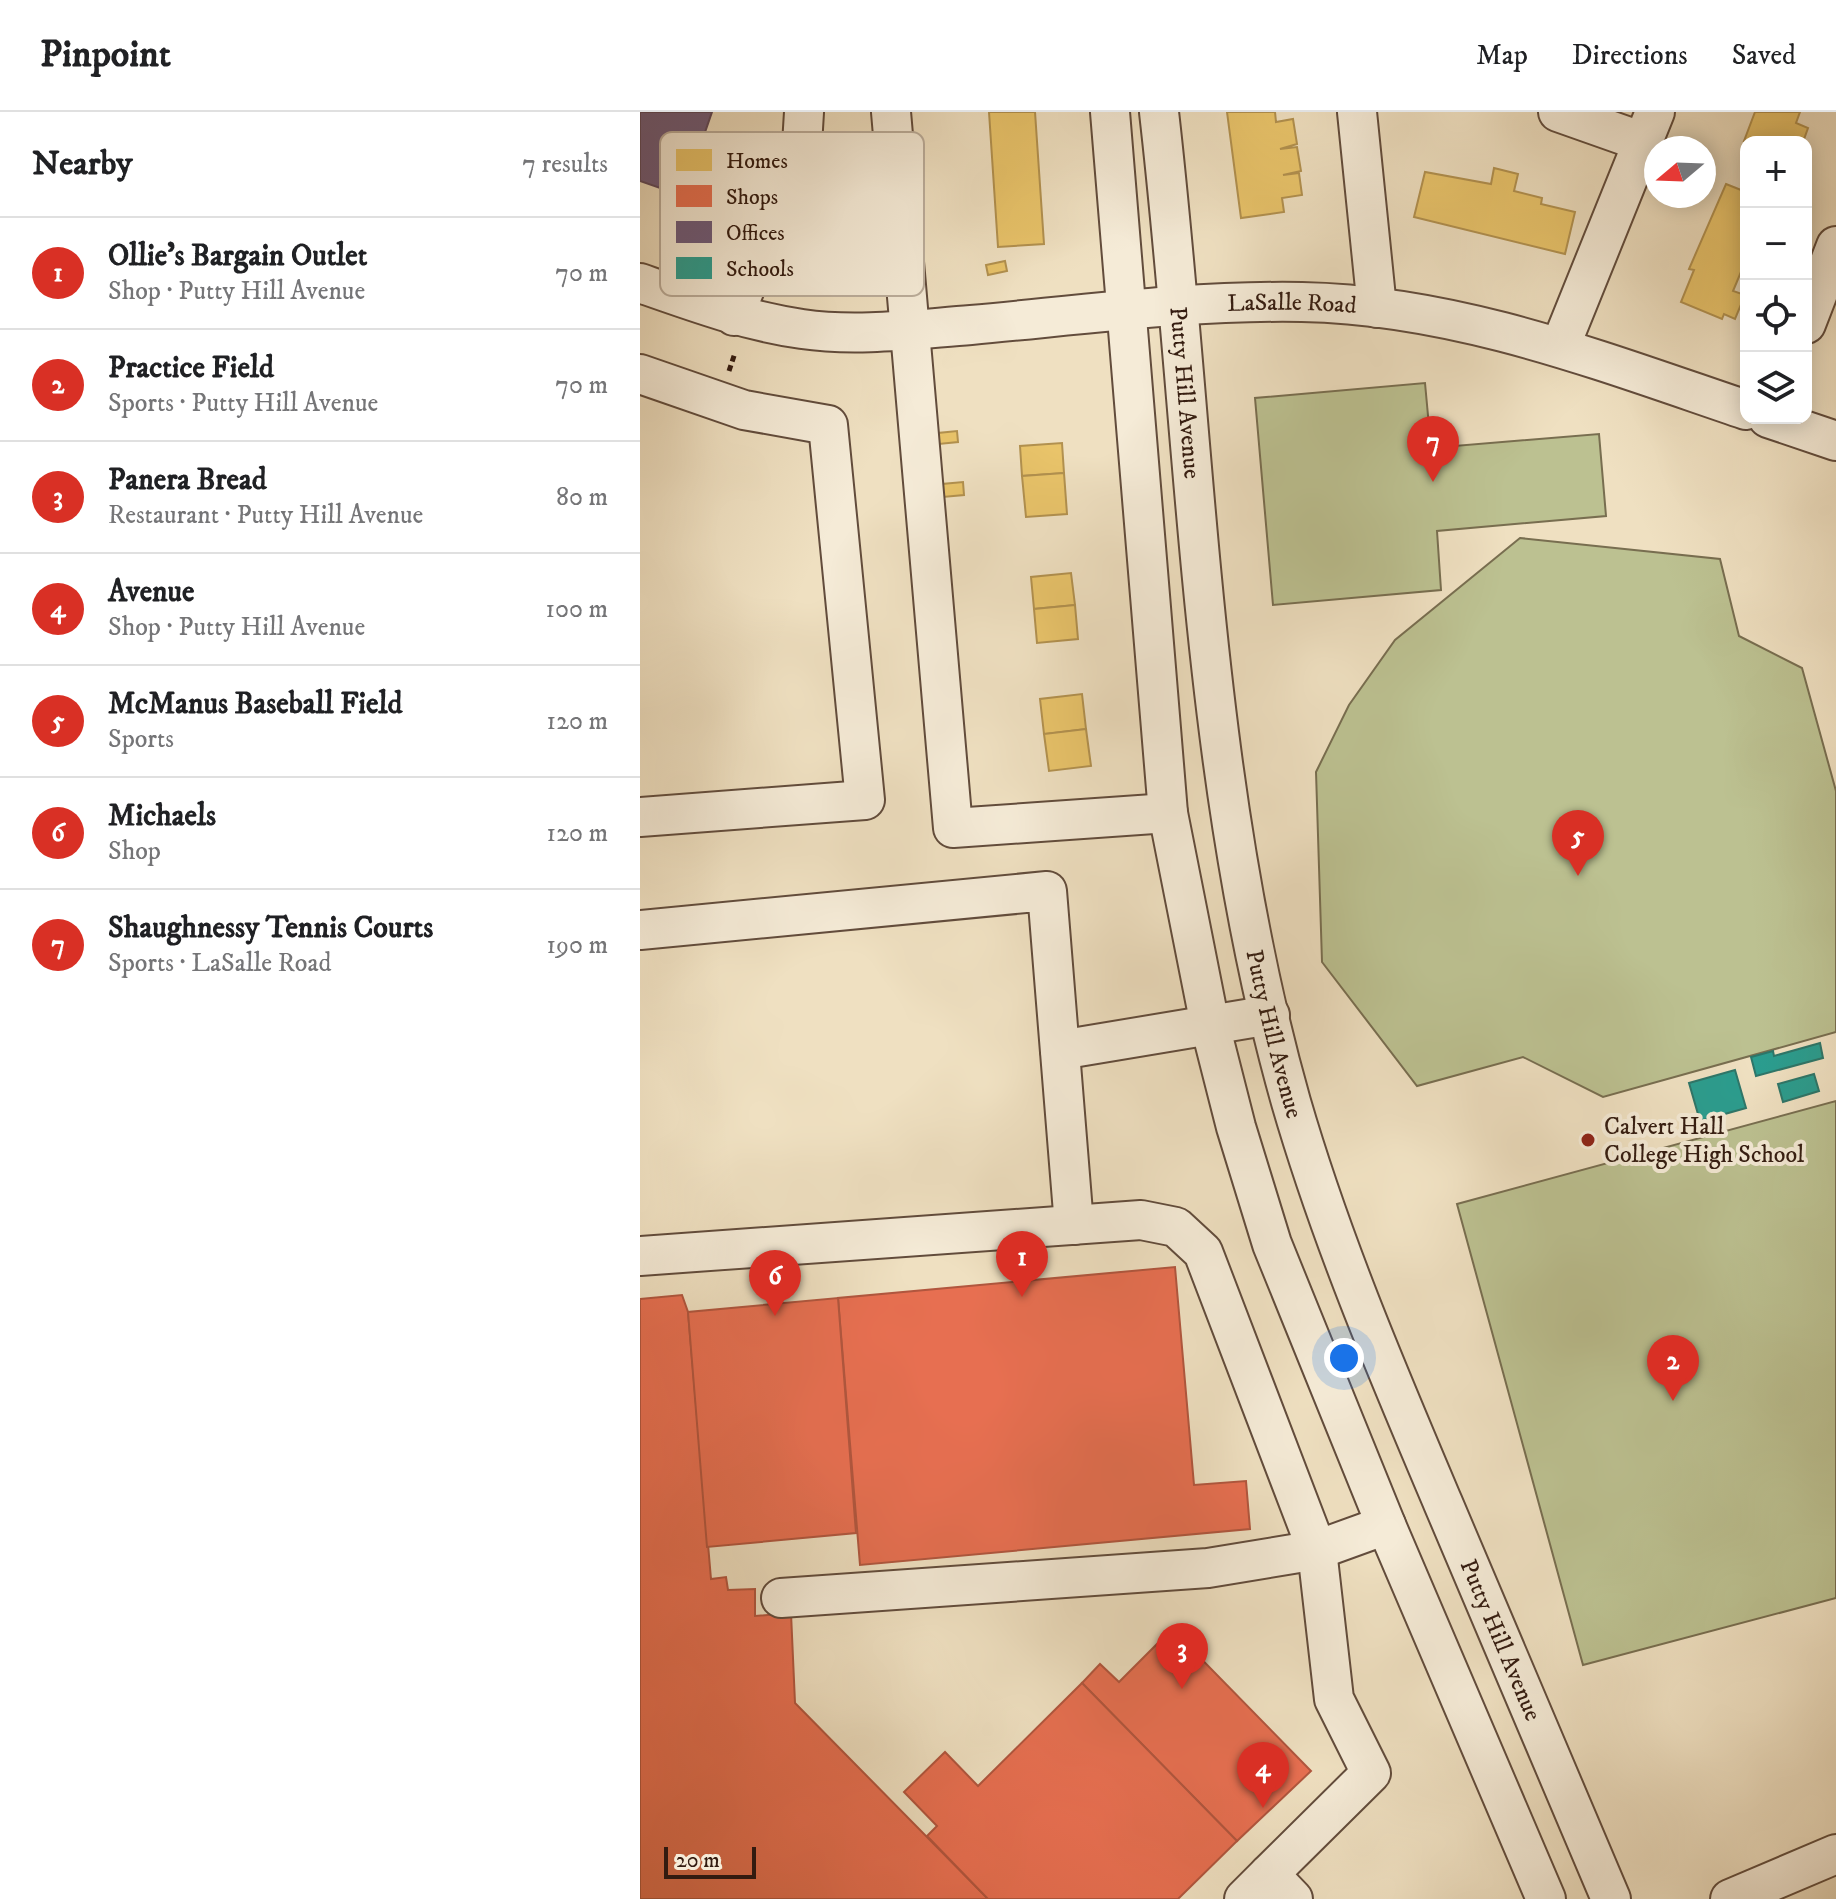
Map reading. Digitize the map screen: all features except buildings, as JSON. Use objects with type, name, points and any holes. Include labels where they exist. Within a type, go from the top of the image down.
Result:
[{"type":"street","points":[[803,132],[804,112]]},
{"type":"street","points":[[891,112],[893,132]]},
{"type":"street","points":[[1110,112],[1129,311],[1168,813],[1210,1025],[1236,1127],[1272,1244],[1386,1525],[1546,1899]]},
{"type":"street","name":"Putty Hill Avenue","points":[[1159,112],[1219,737],[1270,1015],[1291,1099],[1358,1302],[1611,1899]]},
{"type":"street","points":[[1357,112],[1377,308]]},
{"type":"street","points":[[1558,112],[1649,127],[1560,347]]},
{"type":"street","points":[[1812,308],[1836,246]]},
{"type":"street","name":"LaSalle Road","points":[[640,283],[660,290]]},
{"type":"street","name":"LaSalle Road","points":[[677,296],[734,316],[804,330],[913,329],[1179,305],[1302,302],[1377,308],[1457,319],[1560,347],[1740,408]]},
{"type":"street","points":[[734,316],[742,296]]},
{"type":"street","points":[[910,296],[953,828],[1168,813]]},
{"type":"street","points":[[640,374],[744,410],[828,425],[865,800],[640,817]]},
{"type":"street","points":[[1786,424],[1836,441]]},
{"type":"street","points":[[640,930],[1047,891],[1074,1225]]},
{"type":"street","points":[[1060,1050],[1270,1015]]},
{"type":"street","points":[[640,1256],[1141,1220],[1176,1227],[1203,1252],[1317,1550],[1334,1699],[1371,1773],[1269,1891]]},
{"type":"street","points":[[781,1598],[1208,1568],[1317,1550],[1386,1525]]},
{"type":"street","points":[[1730,1899],[1836,1854]]},
{"type":"green space","points":[[1425,383],[1431,448],[1599,434],[1606,516],[1437,531],[1441,590],[1273,605],[1255,398]]},
{"type":"green space","points":[[1520,538],[1720,559],[1739,636],[1802,668],[1836,791],[1836,1032],[1603,1097],[1523,1057],[1417,1086],[1322,962],[1316,772],[1349,705],[1395,640]]},
{"type":"green space","points":[[1836,1101],[1836,1598],[1583,1665],[1457,1204]]},
{"type":"place","name":"Shaughnessy Tennis Courts","points":[[1433,482]]},
{"type":"place","name":"McManus Baseball Field","points":[[1578,876]]},
{"type":"place","name":"Calvert Hall College High School","points":[[1588,1140]]},
{"type":"place","name":"Ollie's Bargain Outlet","points":[[1022,1297]]},
{"type":"place","name":"Michaels","points":[[775,1316]]},
{"type":"place","name":"Practice Field","points":[[1673,1401]]},
{"type":"place","name":"Panera Bread","points":[[1182,1689]]},
{"type":"place","name":"Avenue","points":[[1263,1808]]}]
